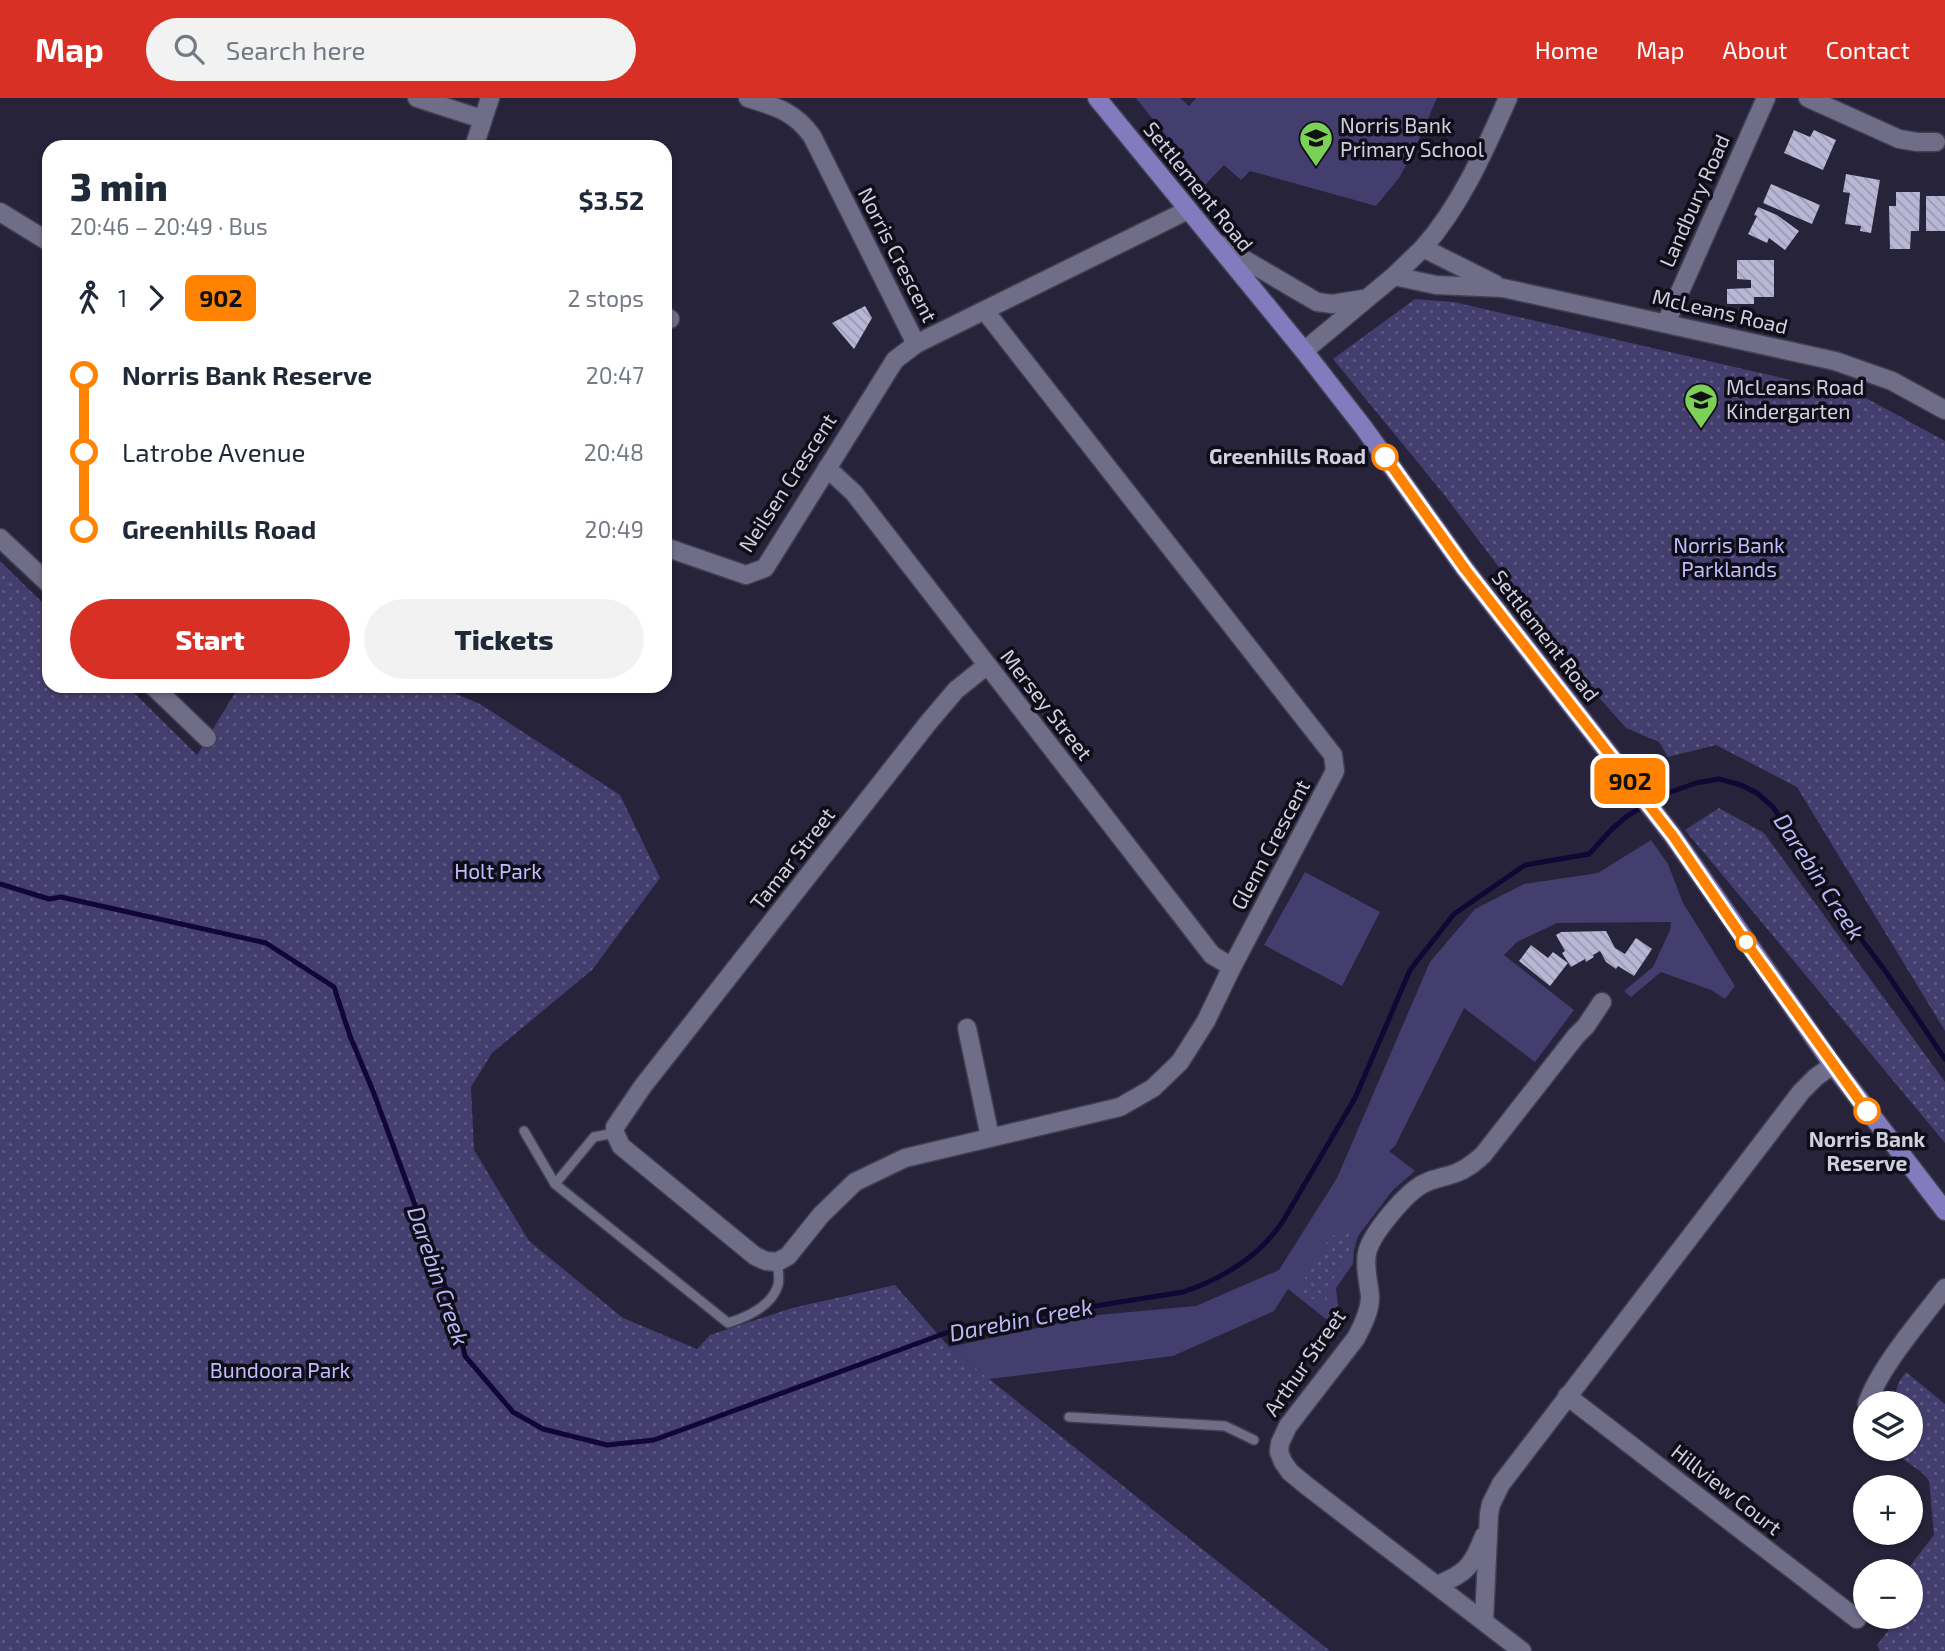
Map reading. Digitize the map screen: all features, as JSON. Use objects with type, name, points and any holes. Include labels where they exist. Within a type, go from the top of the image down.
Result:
[{"type":"main road","name":"Settlement Road","points":[[1097,98],[1364,428],[1465,569],[1673,836],[1833,1065],[1945,1211]]},
{"type":"street","points":[[417,98],[482,119]]},
{"type":"street","points":[[476,140],[490,98]]},
{"type":"street","name":"Norris Crescent","points":[[747,98],[789,112],[812,136],[916,344],[1188,210]]},
{"type":"street","points":[[1304,351],[1394,276],[1440,227],[1471,176],[1508,98]]},
{"type":"street","name":"Landbury Road","points":[[1666,323],[1766,98]]},
{"type":"street","points":[[1808,98],[1899,139],[1936,142]]},
{"type":"street","points":[[0,212],[42,238]]},
{"type":"street","points":[[1215,243],[1317,302],[1336,304],[1367,299]]},
{"type":"street","name":"McLeans Road","points":[[1423,248],[1503,288]]},
{"type":"street","name":"McLeans Road","points":[[1394,276],[1436,285],[1503,288],[1835,361],[1883,377],[1945,410]]},
{"type":"street","name":"Glenn Crescent","points":[[777,1262],[788,1256],[821,1215],[855,1182],[905,1157],[1120,1107],[1153,1088],[1180,1062],[1206,1021],[1335,771],[1332,755],[985,311]]},
{"type":"street","name":"Neilsen Crescent","points":[[672,549],[746,575],[765,568],[895,360],[916,344]]},
{"type":"street","name":"McLeans Road","points":[[1922,398],[1945,420]]},
{"type":"street","name":"Mersey Street","points":[[827,468],[854,493],[1212,955],[1232,967]]},
{"type":"street","points":[[0,538],[42,577]]},
{"type":"street","name":"Tamar Street","points":[[615,1133],[615,1127],[643,1086],[928,723],[956,691],[986,666]]},
{"type":"street","points":[[160,693],[207,738]]},
{"type":"street","name":"Arthur Street","points":[[1522,1651],[1290,1472],[1279,1452],[1280,1443],[1288,1426],[1356,1338],[1364,1322],[1370,1300],[1366,1260],[1378,1231],[1407,1195],[1416,1188],[1465,1169],[1483,1155],[1586,1026],[1602,1002]]},
{"type":"street","points":[[967,1028],[990,1137]]},
{"type":"street","points":[[1484,1621],[1487,1530],[1491,1504],[1501,1483],[1801,1091],[1833,1065]]},
{"type":"street","points":[[615,1133],[621,1146],[755,1256],[777,1262]]},
{"type":"street","points":[[1872,1391],[1890,1362],[1945,1288]]},
{"type":"street","name":"Hillview Court","points":[[1567,1396],[1853,1616]]},
{"type":"street","points":[[1437,1585],[1454,1579],[1470,1565],[1487,1530]]},
{"type":"lane","points":[[524,1131],[555,1184],[728,1323],[743,1318],[772,1299],[779,1283],[777,1262]]},
{"type":"lane","points":[[555,1184],[594,1137],[615,1133]]},
{"type":"lane","points":[[1069,1417],[1225,1426],[1254,1440]]},
{"type":"green space","name":"Norris Bank Primary School","points":[[1136,98],[1180,98],[1189,106],[1196,98],[1437,98],[1399,178],[1376,206],[1250,171],[1241,180],[1224,165],[1205,185]]},
{"type":"green space","name":"Norris Bank Parklands","points":[[1415,299],[1454,302],[1864,397],[1945,441],[1945,1031],[1797,787],[1716,745],[1668,757],[1659,742],[1626,728],[1588,685],[1442,492],[1333,359]]},
{"type":"green space","name":"Bundoora Park","points":[[0,561],[42,602],[42,693],[134,693],[197,755],[235,693],[454,693],[480,704],[620,795],[660,878],[592,970],[492,1053],[471,1087],[474,1150],[529,1241],[623,1318],[697,1349],[710,1335],[792,1308],[895,1285],[949,1347],[1330,1651],[0,1651]]},
{"type":"green space","points":[[1719,808],[1764,833],[1945,1082],[1945,1143],[1685,830]]},
{"type":"green space","points":[[1651,840],[1668,864],[1683,903],[1735,986],[1725,999],[1711,990],[1661,972],[1631,997],[1624,991],[1653,967],[1671,922],[1557,923],[1517,942],[1504,955],[1574,1010],[1535,1062],[1464,1008],[1395,1146],[1389,1151],[1415,1171],[1393,1190],[1358,1236],[1353,1264],[1336,1288],[1340,1321],[1336,1327],[1288,1289],[1274,1311],[1173,1356],[989,1379],[949,1347],[1098,1315],[1196,1306],[1279,1270],[1337,1178],[1430,962],[1475,909],[1524,884],[1598,873]]},
{"type":"green space","points":[[1305,872],[1380,912],[1342,986],[1264,945]]},
{"type":"green space","points":[[1343,1229],[1351,1234],[1351,1252],[1329,1286],[1326,1306],[1305,1295],[1301,1287],[1324,1247]]},
{"type":"green space","points":[[1906,1372],[1945,1404],[1945,1651],[1880,1651],[1877,1645],[1888,1629],[1923,1629],[1923,1559],[1915,1559],[1934,1535],[1929,1480],[1906,1461],[1923,1461],[1923,1391],[1896,1391]]},
{"type":"building","points":[[1794,130],[1810,137],[1814,130],[1836,140],[1823,170],[1784,153]]},
{"type":"building","points":[[1846,174],[1880,180],[1871,233],[1860,231],[1861,226],[1845,224],[1850,193],[1843,192]]},
{"type":"building","points":[[1771,184],[1820,205],[1812,224],[1763,203]]},
{"type":"building","points":[[1896,192],[1920,192],[1919,231],[1911,231],[1910,249],[1890,249],[1889,206],[1896,206]]},
{"type":"building","points":[[1926,196],[1945,196],[1945,231],[1926,231]]},
{"type":"building","points":[[1758,207],[1777,215],[1799,231],[1785,250],[1769,238],[1767,243],[1748,234],[1757,216],[1754,215]]},
{"type":"building","points":[[1737,260],[1774,260],[1774,297],[1754,297],[1754,304],[1727,304],[1727,289],[1751,288],[1751,280],[1737,279]]},
{"type":"building","points":[[865,306],[872,318],[854,349],[832,323]]},
{"type":"building","points":[[1606,931],[1615,948],[1625,954],[1636,938],[1652,949],[1634,976],[1606,962],[1600,951],[1586,962],[1585,959],[1571,967],[1562,953],[1565,951],[1556,935],[1561,932]]},
{"type":"building","points":[[1531,945],[1548,958],[1553,952],[1568,963],[1550,986],[1519,961]]},
{"type":"waterway","name":"Darebin Creek","points":[[0,884],[49,899],[61,897],[266,943],[334,987],[457,1319],[465,1356],[513,1412],[543,1429],[607,1445],[654,1440],[962,1327],[1183,1292],[1226,1273],[1263,1245],[1283,1221],[1355,1098],[1410,970],[1454,914],[1525,865],[1589,854],[1627,816],[1665,794],[1696,783],[1719,779],[1741,785],[1757,793],[1773,807],[1808,858],[1828,895],[1886,972],[1945,1059]]},
{"type":"bus line","name":"902","points":[[1385,457],[1465,569],[1673,836],[1867,1111]]},
{"type":"place","name":"Norris Bank Primary School","points":[[1316,168]]},
{"type":"place","name":"McLeans Road Kindergarten","points":[[1701,430]]},
{"type":"place","name":"Greenhills Road","points":[[1385,457]]},
{"type":"place","name":"Norris Bank Reserve","points":[[1867,1111]]},
{"type":"park label","name":"Holt Park","points":[[498,872]]}]
